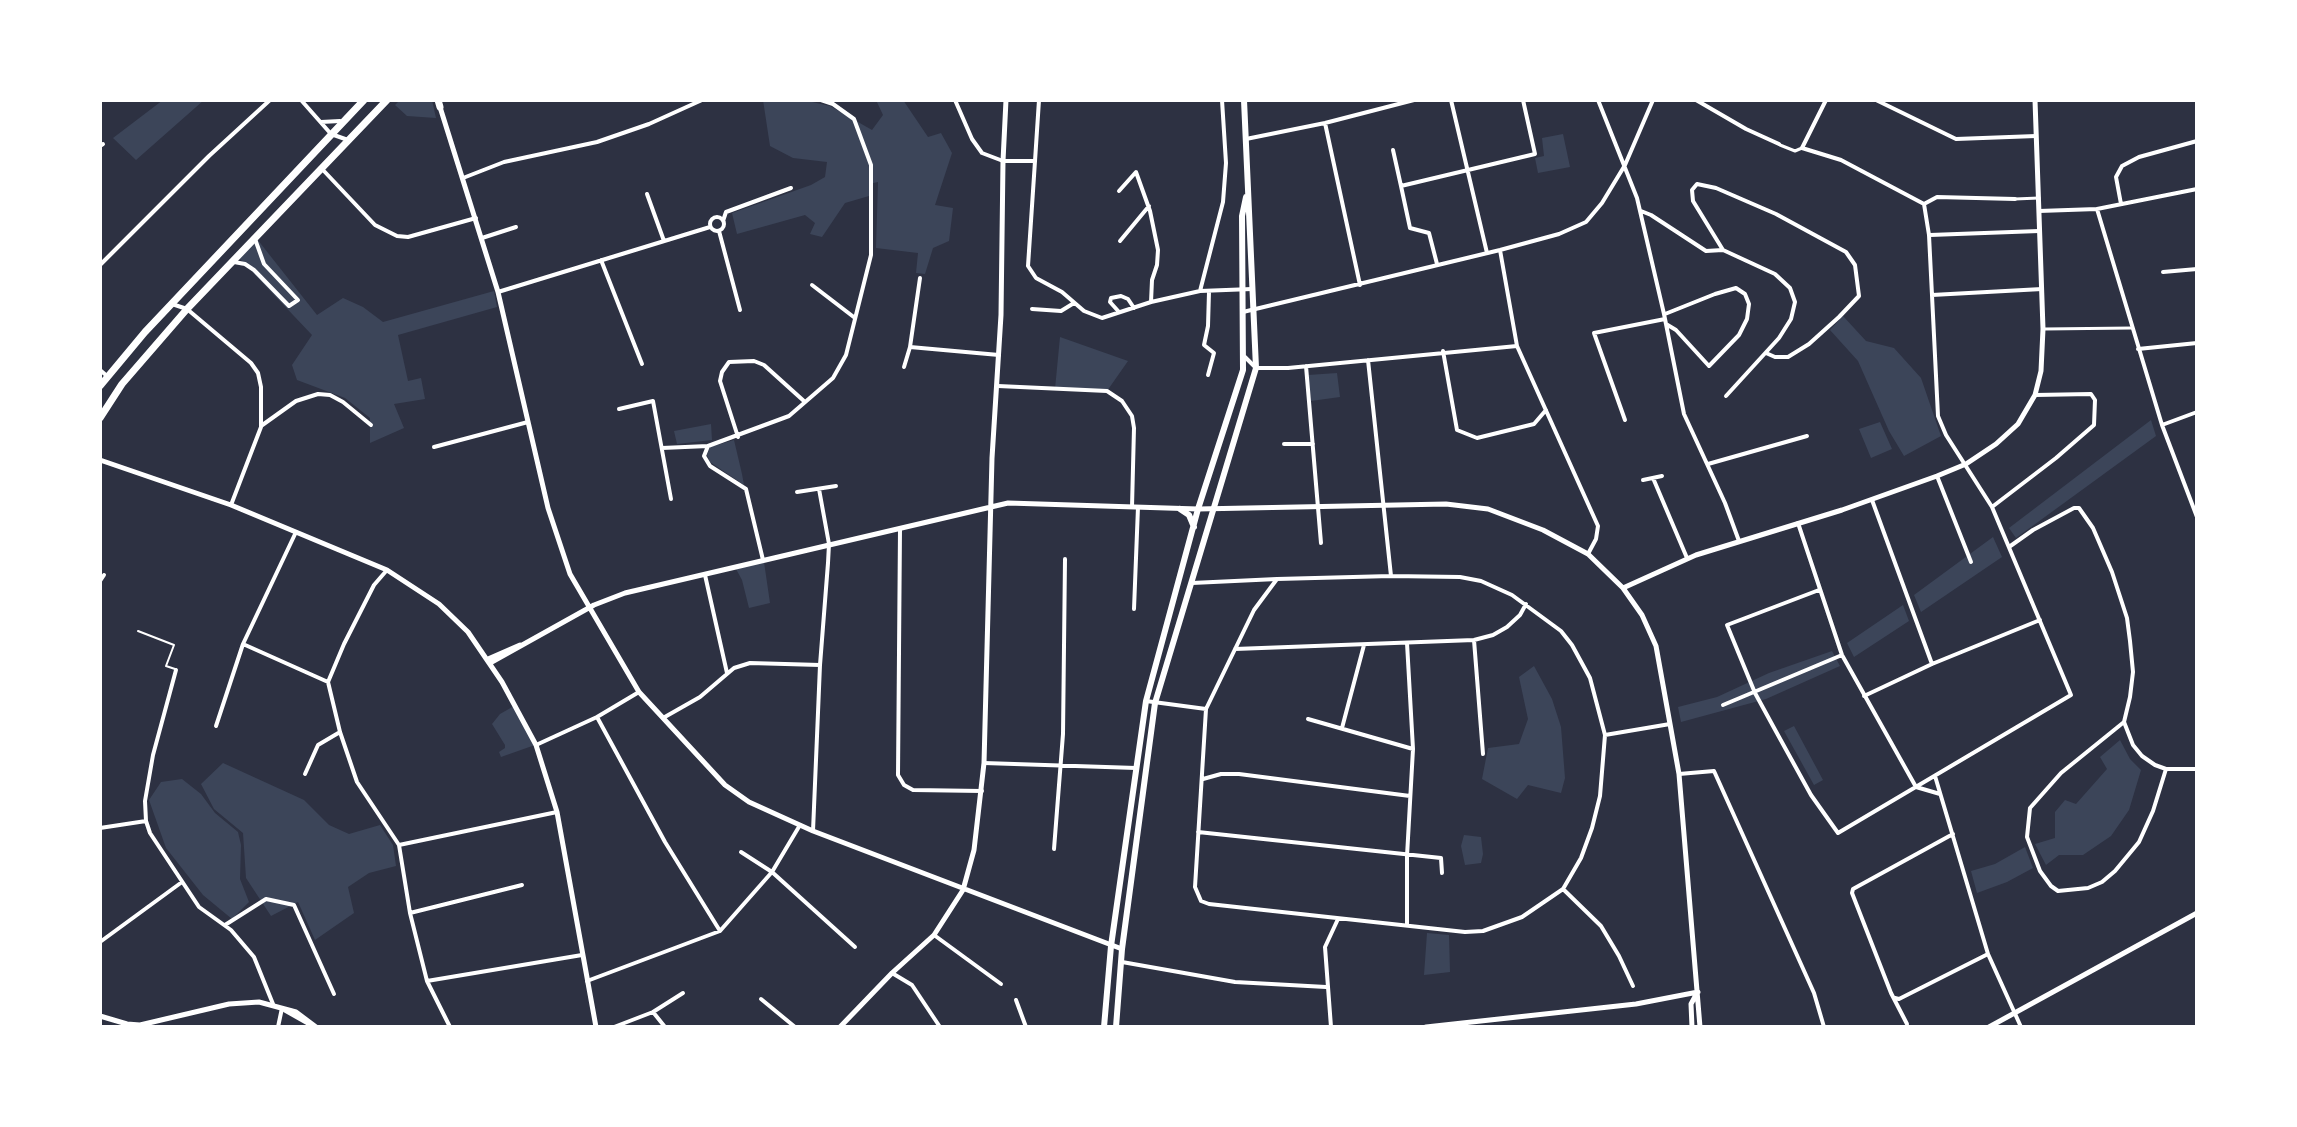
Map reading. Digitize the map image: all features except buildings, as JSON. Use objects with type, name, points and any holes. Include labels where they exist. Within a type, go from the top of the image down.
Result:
[{"type":"main road","points":[[100,386],[103,373],[364,100]]},
{"type":"main road","points":[[100,418],[122,384],[187,309],[387,100]]},
{"type":"main road","points":[[1116,1027],[1122,949],[1155,703],[1256,368],[1244,100]]},
{"type":"main road","points":[[1104,1027],[1111,946],[1146,701],[1198,509],[1243,370],[1242,216],[1247,194]]},
{"type":"main road","points":[[1180,509],[1189,515],[1194,527]]},
{"type":"street","points":[[100,265],[270,100]]},
{"type":"street","points":[[301,100],[331,134],[348,140]]},
{"type":"street","points":[[463,178],[504,162],[597,142],[649,124],[702,100]]},
{"type":"street","points":[[662,448],[708,446],[789,416],[833,378],[846,355],[871,255],[871,165],[854,119],[833,104],[821,100]]},
{"type":"street","points":[[955,100],[972,139],[982,153],[1003,161],[1035,161]]},
{"type":"street","points":[[840,1027],[934,935],[963,888],[974,850],[984,763],[1006,100]]},
{"type":"street","points":[[1039,100],[1028,266],[1036,278],[1084,311],[1102,318],[1151,302],[1200,291],[1252,289]]},
{"type":"street","points":[[1200,291],[1223,202],[1226,163],[1222,100]]},
{"type":"street","points":[[1246,139],[1414,100]]},
{"type":"street","points":[[1451,100],[1487,253]]},
{"type":"street","points":[[1401,186],[1535,154],[1523,100]]},
{"type":"street","points":[[1598,100],[1640,211],[1684,414],[1739,541]]},
{"type":"street","points":[[1243,312],[1500,250],[1559,234],[1586,222],[1625,165],[1653,100]]},
{"type":"street","points":[[1696,100],[1746,129],[1795,151],[1802,148],[1826,100]]},
{"type":"street","points":[[1876,100],[1956,139],[2038,136]]},
{"type":"street","points":[[1623,588],[1687,558],[1872,500],[1966,464],[1996,444],[2018,424],[2035,395],[2041,371],[2043,329],[2035,100]]},
{"type":"street","points":[[438,102],[498,292],[552,521],[570,574],[639,692],[661,720],[725,785],[749,802],[813,831],[1122,949]]},
{"type":"street","points":[[319,121],[331,123],[345,119]]},
{"type":"street","points":[[1325,123],[1360,285]]},
{"type":"street","points":[[2121,204],[2116,177],[2122,166],[2139,157],[2197,141]]},
{"type":"street","points":[[1802,148],[1841,160],[1924,204]]},
{"type":"street","points":[[1393,150],[1410,228],[1429,233],[1437,264]]},
{"type":"street","points":[[321,168],[375,225],[388,232],[408,237],[476,218]]},
{"type":"street","points":[[1119,191],[1136,172],[1149,206],[1158,250],[1151,302]]},
{"type":"street","points":[[1723,250],[1693,201],[1692,190],[1697,184],[1707,184],[1776,214],[1846,252],[1855,265],[1859,296],[1839,317],[1809,344],[1788,357],[1766,353]]},
{"type":"street","points":[[719,231],[726,212],[791,188]]},
{"type":"street","points":[[2039,211],[2097,209],[2197,189]]},
{"type":"street","points":[[647,194],[664,241]]},
{"type":"street","points":[[1924,204],[1937,197],[2039,198]]},
{"type":"street","points":[[1819,590],[1727,625],[1755,693],[1811,795],[1838,833],[2071,695],[1992,507],[1946,435],[1938,416],[1929,235],[1924,204]]},
{"type":"street","points":[[1120,241],[1149,206]]},
{"type":"street","points":[[2097,209],[2162,425],[2197,517]]},
{"type":"street","points":[[1640,211],[1706,251],[1723,250],[1775,274],[1790,288],[1795,302],[1791,319],[1766,353],[1726,396]]},
{"type":"street","points":[[710,227],[710,222],[715,218],[723,221]]},
{"type":"street","points":[[482,238],[516,227]]},
{"type":"street","points":[[498,292],[710,227],[719,231]]},
{"type":"street","points":[[719,231],[740,310]]},
{"type":"street","points":[[1929,235],[2039,231]]},
{"type":"street","points":[[231,262],[245,264],[254,270],[289,306],[298,300],[264,264],[256,248],[255,237]]},
{"type":"street","points":[[1500,250],[1517,346],[1598,526],[1596,539],[1588,554]]},
{"type":"street","points":[[601,260],[642,364]]},
{"type":"street","points":[[2163,272],[2197,269]]},
{"type":"street","points":[[904,367],[920,278]]},
{"type":"street","points":[[812,285],[855,318]]},
{"type":"street","points":[[1625,420],[1594,333],[1665,319],[1715,294],[1736,288],[1745,294],[1749,304],[1747,319],[1739,335],[1709,366],[1665,319]]},
{"type":"street","points":[[1932,295],[2042,289]]},
{"type":"street","points":[[1208,375],[1214,353],[1204,345],[1209,292]]},
{"type":"street","points":[[1120,312],[1110,302],[1111,298],[1121,296],[1128,299],[1134,308]]},
{"type":"street","points":[[1032,309],[1061,311],[1074,303]]},
{"type":"street","points":[[172,304],[187,309],[251,363],[258,373],[262,396],[261,427],[231,505]]},
{"type":"street","points":[[2043,329],[2132,328]]},
{"type":"street","points":[[2138,349],[2197,343]]},
{"type":"street","points":[[1245,357],[1256,368],[1306,366],[1517,346]]},
{"type":"street","points":[[910,347],[999,355]]},
{"type":"street","points":[[1443,351],[1457,430],[1477,438],[1534,424],[1546,410]]},
{"type":"street","points":[[1368,360],[1391,576]]},
{"type":"street","points":[[738,437],[720,381],[729,362],[754,361],[764,365],[805,402]]},
{"type":"street","points":[[1306,366],[1321,543]]},
{"type":"street","points":[[998,386],[1107,391],[1122,401],[1132,416],[1134,609]]},
{"type":"street","points":[[261,427],[296,401],[318,394],[330,395],[343,402],[371,425]]},
{"type":"street","points":[[1992,507],[2094,425],[2095,400],[2091,394],[2035,395]]},
{"type":"street","points":[[619,409],[653,401],[671,499]]},
{"type":"street","points":[[2162,425],[2197,412]]},
{"type":"street","points":[[434,447],[528,422]]},
{"type":"street","points":[[1708,464],[1807,436]]},
{"type":"street","points":[[1284,444],[1313,444]]},
{"type":"street","points":[[708,446],[704,456],[710,466],[746,489],[763,560]]},
{"type":"street","points":[[100,460],[231,505],[387,570],[439,604],[468,632],[489,661],[536,745],[557,812],[596,1027]]},
{"type":"street","points":[[1643,480],[1662,476]]},
{"type":"street","points":[[1937,476],[1971,562]]},
{"type":"street","points":[[1653,478],[1687,558]]},
{"type":"street","points":[[797,492],[836,486]]},
{"type":"street","points":[[813,831],[829,544],[819,489]]},
{"type":"street","points":[[1872,500],[1932,664]]},
{"type":"street","points":[[489,661],[602,601],[704,573],[1008,503],[1180,509],[1446,504],[1488,509],[1543,530],[1588,554],[1623,588],[1642,615],[1656,646],[1679,774],[1700,1027]]},
{"type":"street","points":[[2009,547],[2074,508],[2083,512],[2112,572],[2127,618],[2133,672],[2124,722],[2133,745],[2155,765],[2166,769],[2197,769]]},
{"type":"street","points":[[1798,523],[1842,655],[1916,787],[1941,794]]},
{"type":"street","points":[[900,529],[898,775],[904,785],[913,790],[982,791]]},
{"type":"street","points":[[216,726],[243,644],[296,531]]},
{"type":"street","points":[[1054,849],[1061,765],[1065,559]]},
{"type":"street","points":[[387,570],[374,585],[328,682],[340,732],[357,782],[399,845],[410,913],[427,981],[450,1027]]},
{"type":"street","points":[[704,573],[727,673]]},
{"type":"street","points":[[100,581],[104,575]]},
{"type":"street","points":[[1189,584],[1277,579],[1434,575],[1481,581],[1526,604],[1561,631],[1590,678],[1605,735],[1600,796],[1592,828],[1581,858],[1563,889],[1522,917],[1483,931],[1453,931],[1338,919],[1201,901],[1195,887],[1206,709],[1254,610],[1277,579]]},
{"type":"street","points":[[584,597],[602,601]]},
{"type":"street","points":[[1234,649],[1474,640],[1507,627],[1526,604]]},
{"type":"street","points":[[1864,696],[1932,664],[2040,620]]},
{"type":"street","points":[[1474,640],[1483,754]]},
{"type":"street","points":[[1407,643],[1413,749],[1407,926]]},
{"type":"street","points":[[243,644],[328,682]]},
{"type":"street","points":[[1342,728],[1364,644]]},
{"type":"street","points":[[1723,705],[1842,655]]},
{"type":"street","points":[[661,720],[700,697],[734,668],[750,663],[820,665]]},
{"type":"street","points":[[176,670],[153,755],[145,801],[146,821],[150,833],[199,907],[225,925],[254,957],[273,1004]]},
{"type":"street","points":[[536,745],[597,717],[639,692]]},
{"type":"street","points":[[1146,701],[1206,709]]},
{"type":"street","points":[[597,717],[665,842],[720,931]]},
{"type":"street","points":[[1308,719],[1413,749]]},
{"type":"street","points":[[2124,722],[2045,789],[2030,808],[2027,837],[2040,871],[2051,886],[2058,891],[2088,888],[2115,871],[2139,842],[2166,769]]},
{"type":"street","points":[[1605,735],[1671,724]]},
{"type":"street","points":[[305,774],[318,745],[340,732]]},
{"type":"street","points":[[984,763],[1136,768]]},
{"type":"street","points":[[1679,774],[1714,771],[1814,993],[1824,1027]]},
{"type":"street","points":[[1203,779],[1239,774],[1410,796]]},
{"type":"street","points":[[1935,776],[1988,954],[2021,1027]]},
{"type":"street","points":[[399,845],[557,812]]},
{"type":"street","points":[[100,828],[146,821]]},
{"type":"street","points":[[587,981],[720,931],[772,872],[800,825]]},
{"type":"street","points":[[1198,832],[1441,858],[1442,873]]},
{"type":"street","points":[[1907,1024],[1852,893],[1853,889],[1953,834]]},
{"type":"street","points":[[741,852],[772,872],[855,947]]},
{"type":"street","points":[[100,942],[182,882]]},
{"type":"street","points":[[410,913],[522,885]]},
{"type":"street","points":[[1563,889],[1601,926],[1633,986]]},
{"type":"street","points":[[225,925],[266,899],[294,905],[334,994]]},
{"type":"street","points":[[1989,1027],[2197,913]]},
{"type":"street","points":[[1331,1027],[1325,947],[1338,919]]},
{"type":"street","points":[[934,935],[1001,984]]},
{"type":"street","points":[[1895,998],[1899,999],[1988,954]]},
{"type":"street","points":[[427,981],[582,955]]},
{"type":"street","points":[[1122,962],[1235,982],[1326,987]]},
{"type":"street","points":[[892,973],[912,985],[940,1027]]},
{"type":"street","points":[[1426,1027],[1482,1025],[1493,1020],[1636,1004],[1698,992]]},
{"type":"street","points":[[1692,1027],[1691,1004],[1698,992]]},
{"type":"street","points":[[614,1027],[653,1012],[683,993]]},
{"type":"street","points":[[1676,996],[1691,1004]]},
{"type":"street","points":[[761,999],[795,1027]]},
{"type":"street","points":[[1016,1000],[1026,1027]]},
{"type":"street","points":[[100,1016],[140,1025],[229,1004],[259,1002],[296,1012],[314,1026]]},
{"type":"street","points":[[278,1027],[282,1008]]},
{"type":"street","points":[[653,1012],[665,1027]]},
{"type":"lane","points":[[138,631],[174,645],[166,666],[176,670]]},
{"type":"shaded area","points":[[163,100],[204,100],[136,160],[113,138]]},
{"type":"shaded area","points":[[400,100],[432,100],[436,118],[407,116],[395,105]]},
{"type":"shaded area","points":[[763,100],[803,100],[830,106],[872,130],[883,115],[876,100],[903,100],[928,137],[941,133],[952,153],[935,205],[953,208],[949,241],[933,248],[925,274],[916,273],[918,253],[876,248],[878,182],[869,184],[869,196],[845,203],[822,237],[810,234],[815,223],[805,215],[737,234],[732,213],[811,185],[825,177],[827,162],[793,158],[770,146]]},
{"type":"shaded area","points":[[1563,134],[1570,167],[1538,173],[1535,158],[1544,156],[1542,138]]},
{"type":"shaded area","points":[[257,239],[317,315],[343,298],[363,307],[383,322],[494,291],[497,307],[398,335],[408,381],[421,378],[425,399],[394,404],[404,428],[370,443],[370,418],[345,398],[297,380],[292,365],[312,335],[239,258]]},
{"type":"shaded area","points":[[1843,316],[1866,341],[1894,348],[1921,378],[1941,436],[1904,456],[1889,431],[1858,361],[1830,330]]},
{"type":"shaded area","points":[[1060,337],[1128,361],[1107,391],[1055,389]]},
{"type":"shaded area","points":[[1337,373],[1340,397],[1311,401],[1308,375]]},
{"type":"shaded area","points":[[2151,420],[2156,436],[2016,538],[2009,528]]},
{"type":"shaded area","points":[[1880,422],[1892,449],[1871,458],[1859,429]]},
{"type":"shaded area","points":[[711,424],[712,440],[677,444],[674,431]]},
{"type":"shaded area","points":[[734,440],[744,485],[710,462],[707,455],[710,447]]},
{"type":"shaded area","points":[[1993,537],[2002,557],[1921,612],[1914,595]]},
{"type":"shaded area","points":[[764,562],[770,603],[749,608],[736,569]]},
{"type":"shaded area","points":[[1903,605],[1909,621],[1854,657],[1847,643]]},
{"type":"shaded area","points":[[1832,651],[1840,666],[1766,699],[1681,722],[1678,707],[1717,697],[1769,673]]},
{"type":"shaded area","points":[[1534,666],[1552,699],[1561,727],[1565,778],[1561,793],[1528,785],[1517,799],[1482,779],[1488,748],[1519,744],[1528,719],[1519,677]]},
{"type":"shaded area","points":[[514,706],[535,745],[501,757],[499,752],[505,745],[492,724],[500,714]]},
{"type":"shaded area","points":[[1794,726],[1823,780],[1814,785],[1784,731]]},
{"type":"shaded area","points":[[2120,740],[2130,759],[2141,770],[2129,810],[2111,836],[2083,855],[2059,855],[2046,865],[2035,844],[2055,838],[2055,812],[2065,800],[2076,804],[2107,769],[2100,757]]},
{"type":"shaded area","points":[[223,763],[304,800],[329,825],[349,834],[380,825],[393,845],[396,866],[369,873],[348,887],[354,913],[315,940],[298,902],[271,916],[246,878],[243,833],[214,809],[201,784]]},
{"type":"shaded area","points":[[182,779],[238,832],[241,845],[240,879],[249,902],[232,919],[203,895],[166,848],[149,800],[161,782]]},
{"type":"shaded area","points":[[1464,835],[1481,837],[1481,863],[1465,865],[1461,846]]},
{"type":"shaded area","points":[[2025,847],[2033,868],[1977,893],[1971,871],[1995,864]]},
{"type":"shaded area","points":[[1427,933],[1449,935],[1450,972],[1424,975]]}]
